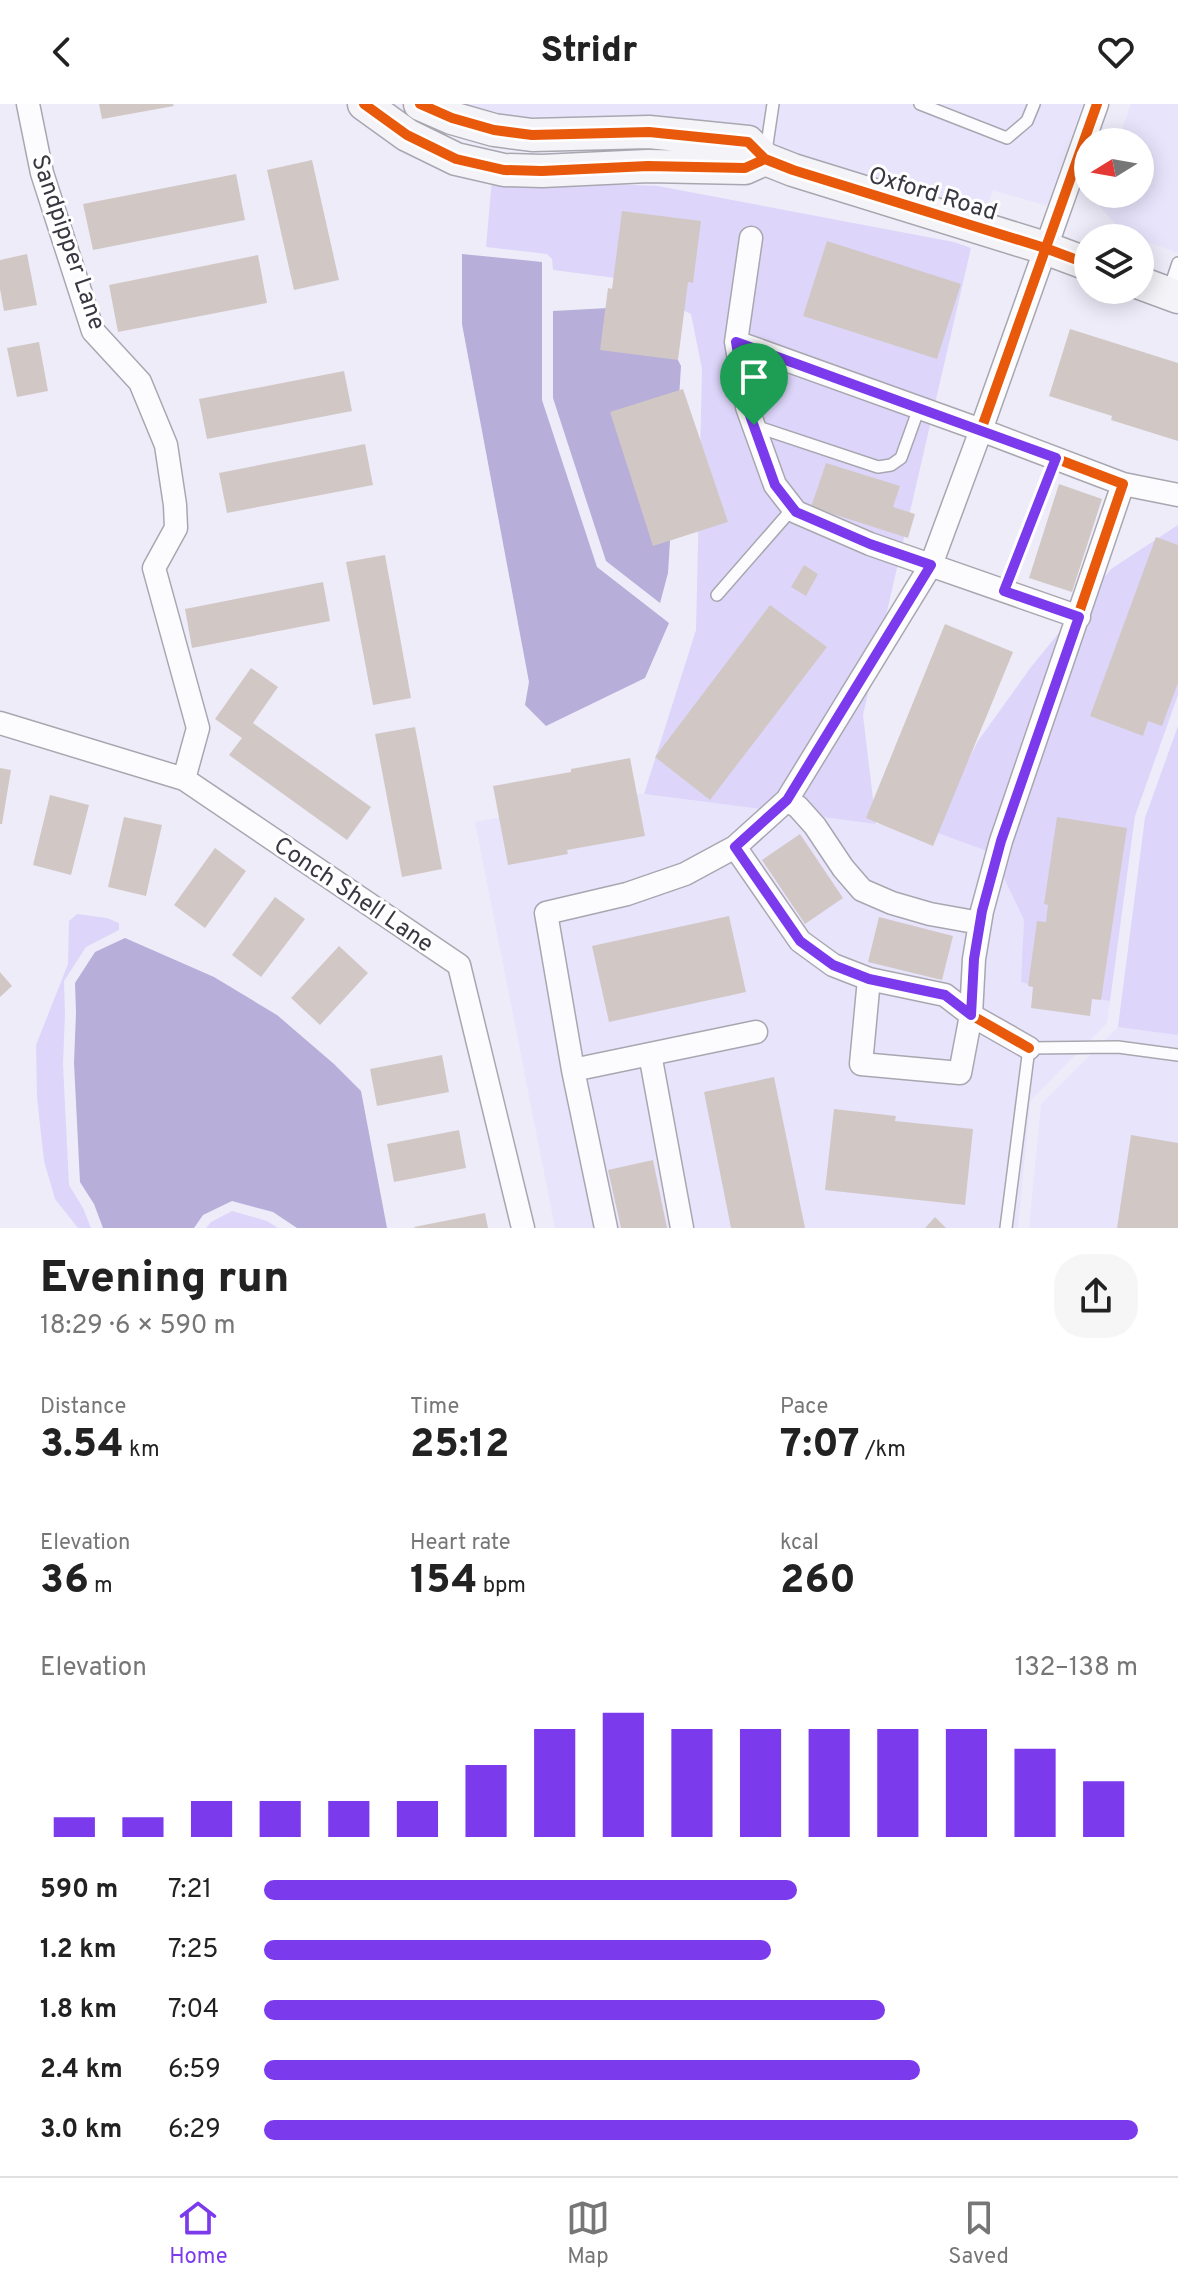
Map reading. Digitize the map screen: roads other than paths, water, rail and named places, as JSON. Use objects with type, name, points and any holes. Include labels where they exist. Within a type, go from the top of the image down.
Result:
[{"type":"street","name":"Sandpipper Lane","points":[[28,104],[42,173],[93,331],[140,382],[166,445],[176,528],[154,568],[198,728],[184,779]]},
{"type":"street","points":[[364,104],[407,135],[456,159],[504,170],[648,166],[745,168],[765,159]]},
{"type":"street","name":"Oxford Road","points":[[420,104],[452,118],[494,130],[519,133],[649,132],[748,142],[765,159],[793,170],[1074,259]]},
{"type":"street","points":[[606,1228],[573,1070],[546,913],[627,894],[685,874],[735,847],[787,800],[931,565],[1097,104]]},
{"type":"street","points":[[751,238],[736,342],[747,407],[775,485],[796,512],[870,544],[1079,617]]},
{"type":"street","points":[[736,342],[1123,484],[1178,495]]},
{"type":"street","points":[[869,979],[861,1064],[960,1073],[971,1015],[974,959],[980,923],[1001,841],[1123,484]]},
{"type":"street","name":"Conch Shell Lane","points":[[0,723],[184,779],[459,965],[523,1228]]},
{"type":"street","points":[[787,800],[815,826],[862,890],[918,911],[980,923]]},
{"type":"street","points":[[735,847],[800,941],[833,965],[869,979],[945,995],[971,1015],[1029,1048]]},
{"type":"street","points":[[573,1070],[756,1032]]},
{"type":"street","points":[[650,1054],[682,1228]]},
{"type":"lane","points":[[765,159],[773,104]]},
{"type":"lane","points":[[920,104],[1007,138],[1027,121],[1034,104]]},
{"type":"lane","points":[[1162,291],[1178,263]]},
{"type":"lane","points":[[754,425],[878,467],[891,465],[901,458],[919,408]]},
{"type":"lane","points":[[1004,591],[1056,458]]},
{"type":"lane","points":[[717,595],[793,508]]},
{"type":"lane","points":[[1006,1228],[1029,1048],[1118,1047],[1178,1055]]}]
